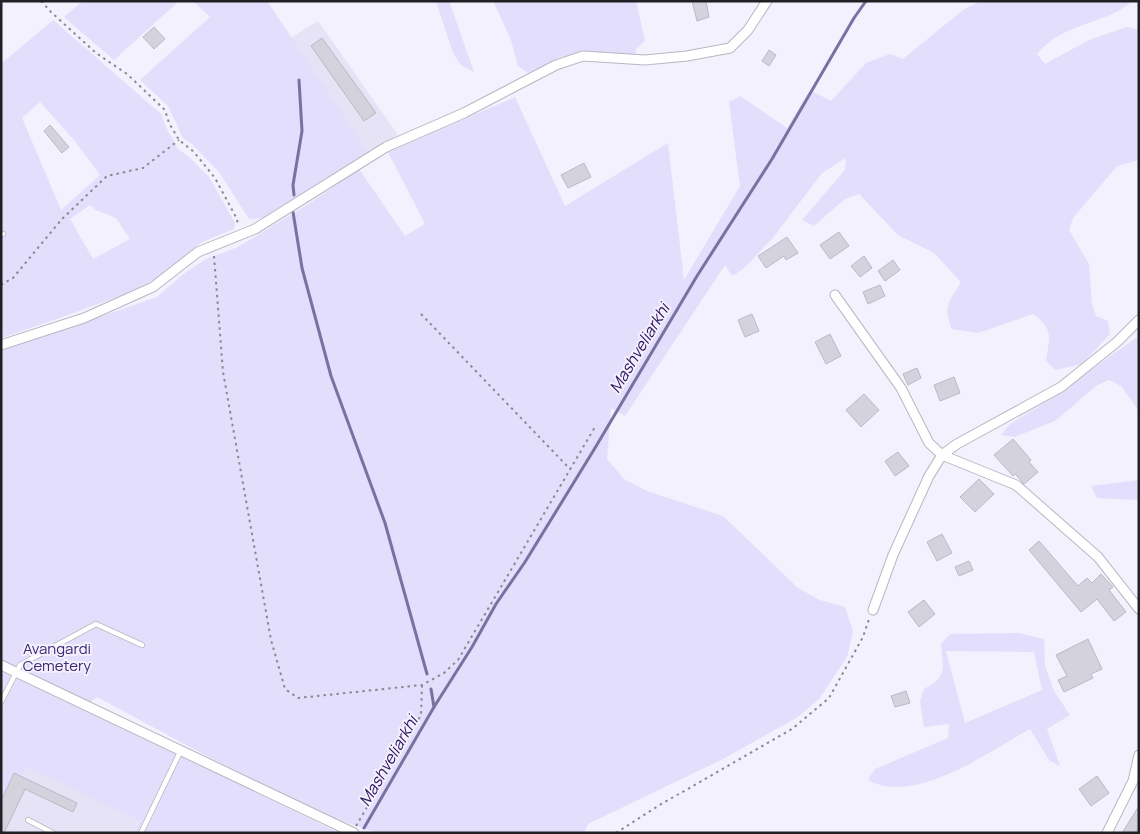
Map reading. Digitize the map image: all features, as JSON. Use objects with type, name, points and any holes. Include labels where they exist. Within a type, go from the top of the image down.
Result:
[{"type":"street","points":[[1,345],[84,318],[154,287],[198,252],[255,230],[386,147],[464,113],[556,65],[583,56],[645,60],[687,56],[730,48],[748,30],[767,1]]},
{"type":"street","points":[[835,295],[900,388],[929,443],[942,455],[1016,485],[1098,557],[1139,609]]},
{"type":"street","points":[[873,610],[893,555],[929,476],[942,455],[957,444],[1061,387],[1117,342],[1139,320]]},
{"type":"street","points":[[1,665],[353,832]]},
{"type":"street","points":[[1107,833],[1134,781],[1139,756]]},
{"type":"lane","points":[[1,702],[20,666],[96,624],[142,645]]},
{"type":"lane","points":[[141,833],[180,750]]},
{"type":"lane","points":[[28,820],[53,833]]},
{"type":"path","points":[[41,1],[96,53],[127,74],[165,110],[169,123],[179,140],[194,152],[215,178],[237,219],[240,235]]},
{"type":"path","points":[[1,285],[13,278],[62,219],[107,176],[143,168],[179,140]]},
{"type":"path","points":[[213,246],[223,372],[271,640],[286,689],[298,698],[422,685],[444,673],[458,660],[595,427]]},
{"type":"path","points":[[421,314],[570,469]]},
{"type":"path","points":[[616,833],[666,801],[792,729],[829,698],[863,637],[873,610]]},
{"type":"path","points":[[353,832],[421,715],[422,685]]},
{"type":"shaded area","points":[[318,21],[398,135],[369,153],[291,38]]},
{"type":"shaded area","points":[[27,766],[141,821],[135,833],[1,833],[1,804]]},
{"type":"green space","points":[[83,1],[179,1],[114,60],[64,17]]},
{"type":"green space","points":[[193,1],[267,1],[369,153],[264,218],[249,219],[219,172],[192,144],[183,138],[168,106],[140,80],[210,17]]},
{"type":"green space","points":[[436,1],[449,1],[474,72],[461,65],[453,53]]},
{"type":"green space","points":[[493,1],[636,1],[645,41],[636,49],[636,55],[583,52],[560,57],[528,73],[518,66],[511,40]]},
{"type":"green space","name":"Avangardi Cemetery","points":[[981,1],[1132,1],[1115,13],[1053,39],[1037,54],[1045,64],[1089,40],[1127,27],[1139,30],[1139,160],[1117,166],[1073,218],[1069,230],[1089,264],[1092,304],[1096,316],[1108,321],[1110,334],[1082,364],[1055,370],[1046,361],[1049,340],[1048,330],[1033,314],[978,333],[952,329],[948,309],[951,299],[961,282],[934,253],[898,235],[859,194],[845,199],[814,226],[802,220],[845,170],[846,158],[822,173],[772,239],[743,269],[732,276],[725,265],[625,416],[611,408],[607,459],[624,479],[647,491],[723,516],[798,588],[820,600],[845,607],[853,631],[847,657],[819,699],[798,717],[721,760],[588,824],[584,833],[377,833],[336,819],[214,760],[97,697],[83,708],[339,833],[135,833],[140,821],[27,767],[1,804],[1,351],[157,297],[182,275],[206,259],[238,247],[310,203],[359,169],[405,236],[425,224],[388,152],[515,97],[565,206],[668,143],[684,280],[740,186],[729,102],[740,96],[787,128],[810,90],[831,101],[866,63],[890,54],[903,59],[963,10]]},
{"type":"green space","points":[[53,20],[161,114],[178,149],[209,177],[235,223],[234,229],[202,242],[156,279],[123,295],[1,338],[1,64]],"holes":[[[40,102],[74,140],[100,175],[61,210],[22,118]],[[90,205],[96,210],[116,218],[130,239],[93,259],[70,219]]]},
{"type":"green space","points":[[1139,336],[1139,411],[1121,386],[1109,380],[1096,386],[1055,421],[1015,437],[1001,435],[1010,424],[1065,390]]},
{"type":"green space","points":[[1139,480],[1139,500],[1097,498],[1091,486]]},
{"type":"green space","points":[[1018,633],[1044,639],[1045,666],[1054,691],[1070,715],[1047,729],[1060,766],[1049,760],[1030,729],[973,762],[929,781],[908,786],[887,786],[868,780],[875,769],[948,738],[949,724],[924,727],[920,701],[924,689],[932,685],[940,676],[943,666],[941,644],[950,634]],"holes":[[[946,651],[1034,652],[1042,690],[965,723]]]},
{"type":"building","points":[[692,1],[706,1],[709,17],[697,21]]},
{"type":"building","points":[[154,27],[165,39],[154,49],[143,37]]},
{"type":"building","points":[[322,38],[376,113],[364,121],[311,46]]},
{"type":"building","points":[[769,50],[776,55],[769,66],[762,61]]},
{"type":"building","points":[[50,125],[69,147],[62,153],[44,131]]},
{"type":"building","points":[[584,163],[591,177],[568,188],[561,175]]},
{"type":"building","points":[[839,232],[849,246],[830,259],[820,245]]},
{"type":"building","points":[[787,237],[798,253],[786,260],[784,256],[766,268],[758,256]]},
{"type":"building","points":[[864,256],[872,268],[860,277],[851,266]]},
{"type":"building","points":[[893,260],[900,270],[885,281],[878,271]]},
{"type":"building","points":[[880,285],[885,296],[868,304],[863,292]]},
{"type":"building","points":[[752,314],[759,331],[745,337],[738,320]]},
{"type":"building","points":[[830,334],[841,356],[826,364],[815,342]]},
{"type":"building","points":[[917,368],[921,378],[908,385],[903,374]]},
{"type":"building","points":[[954,377],[960,393],[940,401],[934,385]]},
{"type":"building","points":[[864,394],[879,410],[861,427],[846,410]]},
{"type":"building","points":[[1013,439],[1031,460],[1029,462],[1038,472],[1024,484],[1015,474],[1013,476],[994,455]]},
{"type":"building","points":[[898,452],[909,466],[895,476],[885,461]]},
{"type":"building","points":[[979,479],[994,494],[975,512],[960,497]]},
{"type":"building","points":[[942,534],[952,553],[937,561],[927,542]]},
{"type":"building","points":[[1039,541],[1078,586],[1087,578],[1092,583],[1101,574],[1113,587],[1109,590],[1126,612],[1114,621],[1097,599],[1081,612],[1029,550]]},
{"type":"building","points":[[969,561],[973,570],[959,576],[955,567]]},
{"type":"building","points":[[924,600],[935,614],[919,627],[908,612]]},
{"type":"building","points":[[1088,639],[1102,669],[1091,674],[1093,678],[1064,692],[1058,680],[1067,676],[1056,655]]},
{"type":"building","points":[[906,691],[910,703],[895,707],[891,696]]},
{"type":"building","points":[[14,773],[77,803],[73,812],[25,789],[4,833],[1,833],[1,801]]},
{"type":"building","points":[[1097,776],[1109,793],[1091,806],[1079,789]]},
{"type":"building","points":[[1139,806],[1139,827],[1135,833],[1122,833]]},
{"type":"waterway","name":"Mashveliarkhi","points":[[434,707],[472,647],[496,604],[525,562],[595,448],[697,276],[772,159],[854,18],[866,1]]},
{"type":"waterway","points":[[294,195],[293,185],[302,131],[299,80]]},
{"type":"waterway","points":[[293,212],[302,268],[331,376],[385,523],[427,674]]},
{"type":"waterway","name":"Mashveliarkhi","points":[[364,828],[434,707],[431,689]]}]
